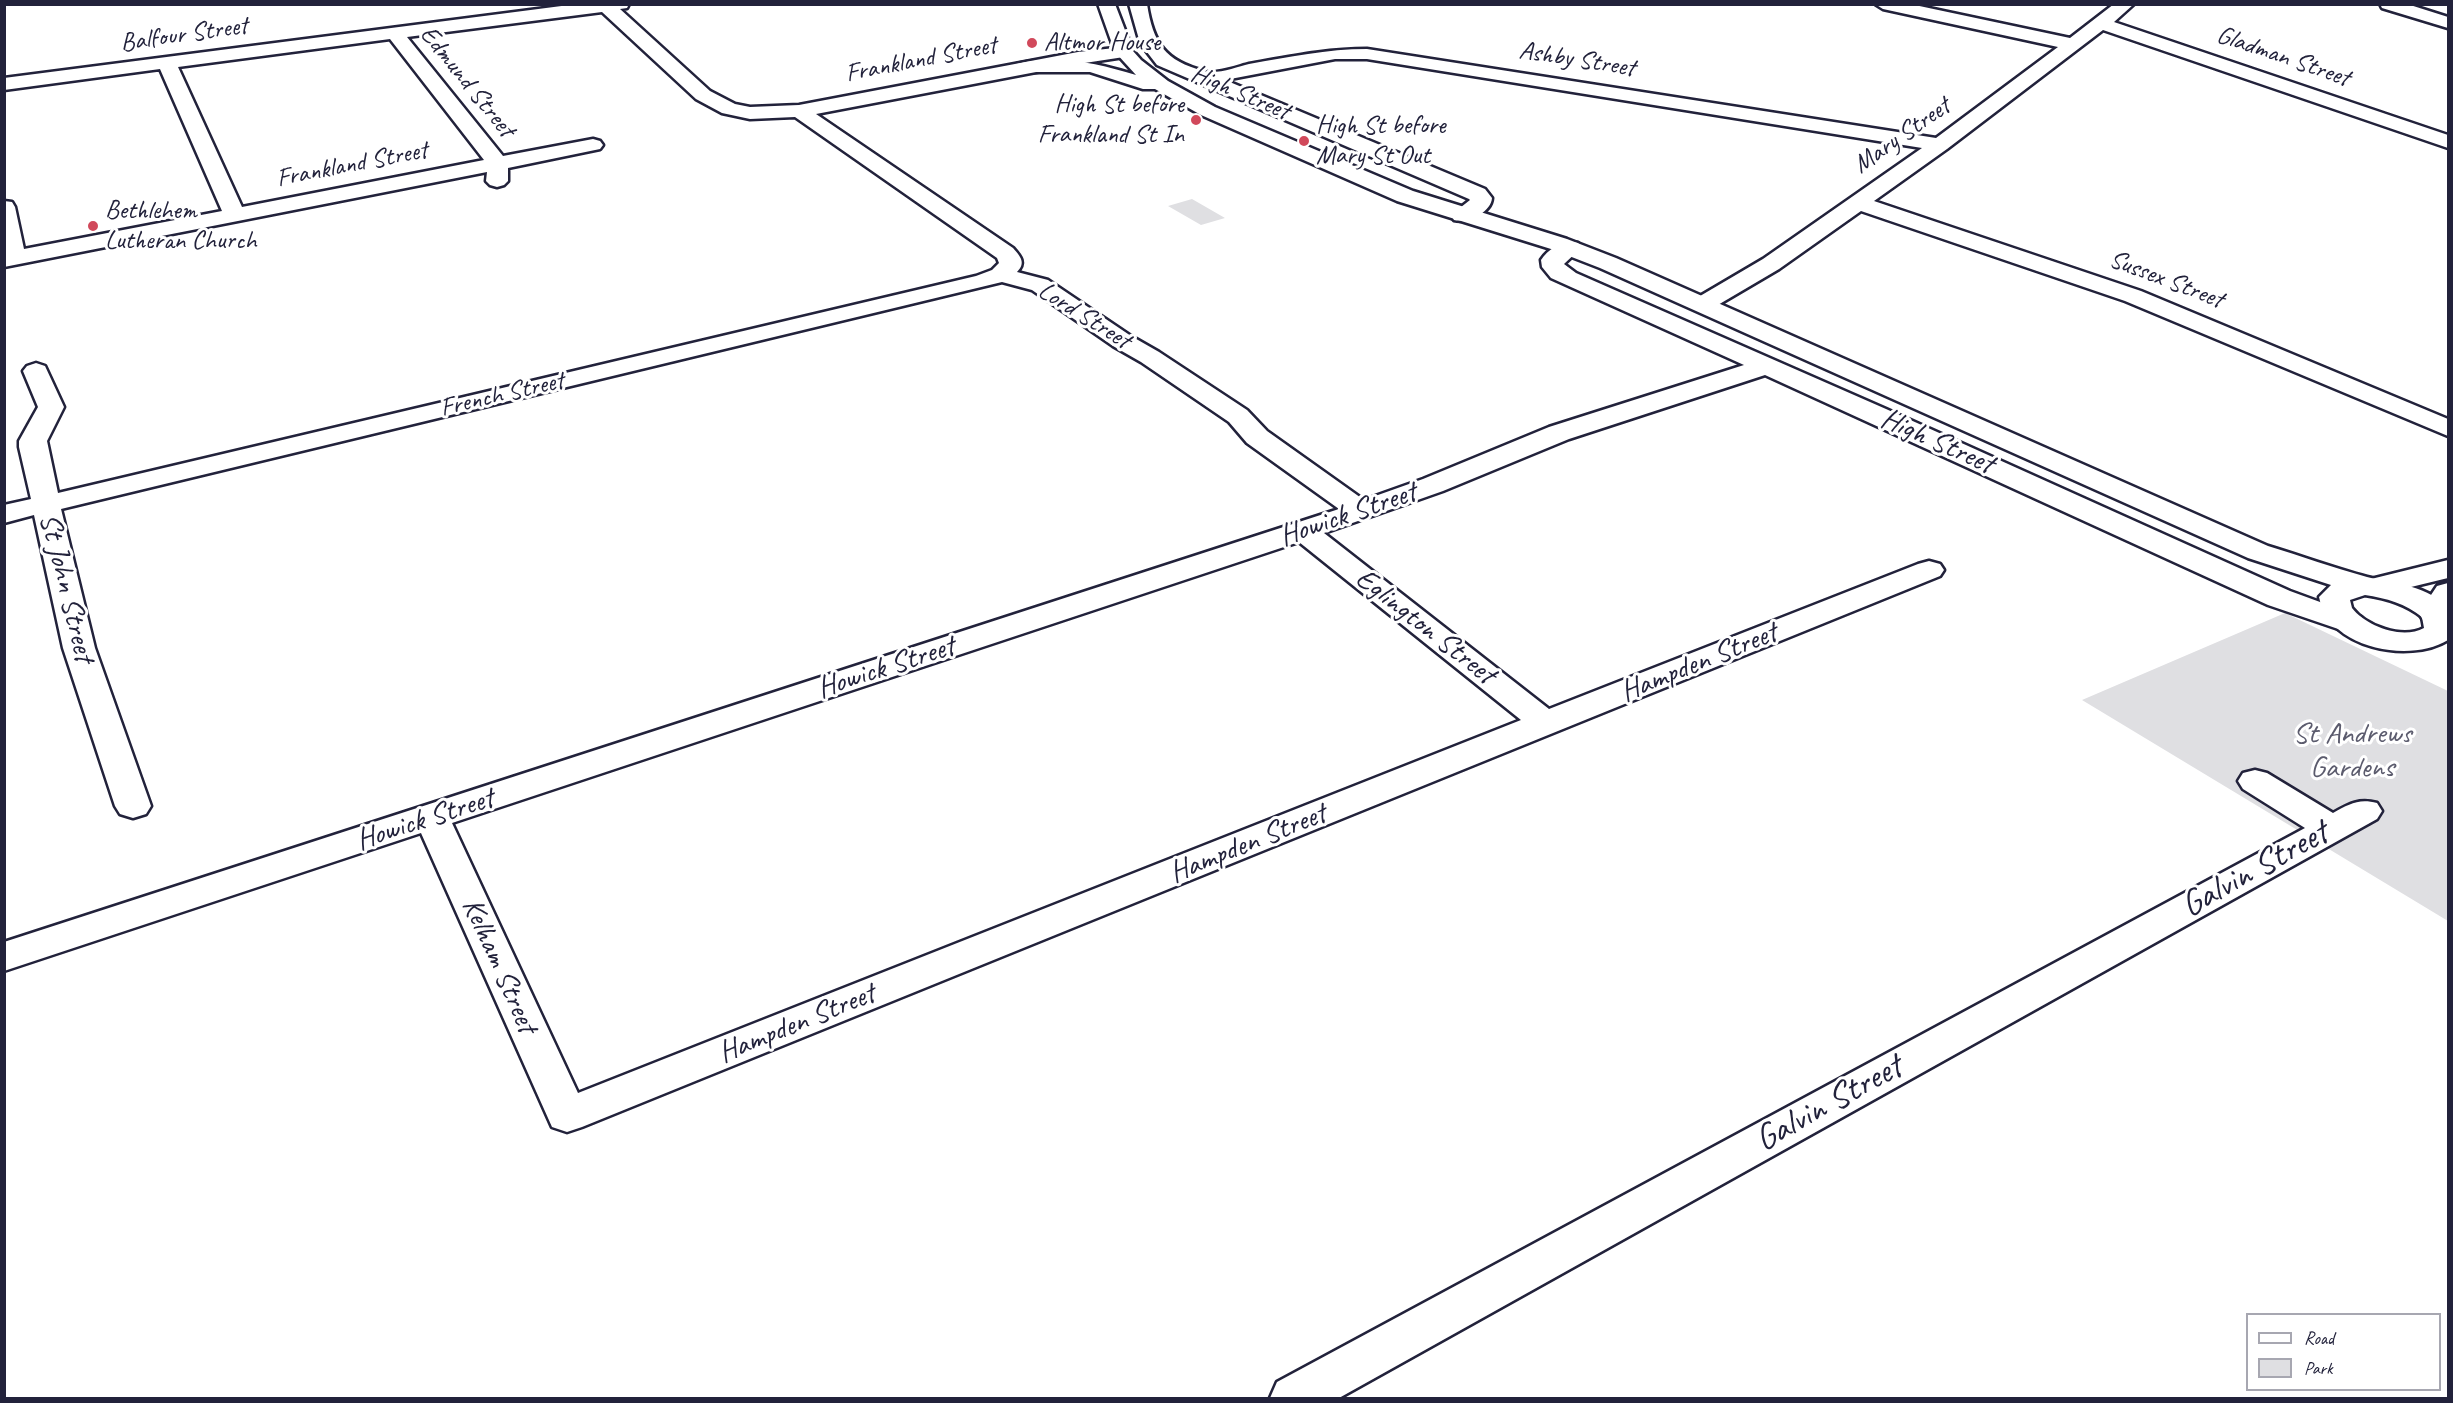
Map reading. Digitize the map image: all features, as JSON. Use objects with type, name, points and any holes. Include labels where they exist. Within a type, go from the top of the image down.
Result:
[{"type":"street","name":"High Street","points":[[1106,4],[1124,52],[1149,77],[1208,111],[1405,196],[1570,248],[1703,304],[1772,337],[2258,552],[2412,598],[2443,615]]},
{"type":"street","name":"High Street","points":[[1138,4],[1141,25],[1157,57],[1477,194],[1481,198],[1481,203],[1462,215]]},
{"type":"street","points":[[1883,4],[2072,44]]},
{"type":"street","name":"Mary Street","points":[[1703,304],[1771,264],[1940,145],[2127,4]]},
{"type":"street","points":[[2388,4],[2448,23]]},
{"type":"street","name":"Frankland Street","points":[[610,5],[703,95],[720,105],[750,113],[799,111],[1024,68],[1124,52]]},
{"type":"street","name":"Balfour Street","points":[[4,84],[610,5]]},
{"type":"street","name":"Gladman Street","points":[[2100,23],[2448,142]]},
{"type":"street","name":"Edmund Street","points":[[394,34],[498,164]]},
{"type":"street","name":"Ashby Street","points":[[1206,78],[1335,54],[1367,54],[1940,145]]},
{"type":"street","points":[[167,63],[235,215]]},
{"type":"street","points":[[1024,68],[1060,65],[1092,67],[1175,92]]},
{"type":"street","name":"Lord Street","points":[[799,111],[1005,253],[1011,260],[1011,265],[1000,275]]},
{"type":"street","name":"Frankland Street","points":[[10,259],[593,145]]},
{"type":"street","name":"Frankland Street","points":[[338,212],[499,181],[498,164]]},
{"type":"street","name":"Sussex Street","points":[[1856,202],[2133,296],[2448,428]]},
{"type":"street","points":[[4,207],[10,259]]},
{"type":"street","name":"High Street","points":[[1570,248],[1552,260],[1553,267],[1559,273],[2279,598],[2343,617]]},
{"type":"street","name":"Lord Street","points":[[1000,275],[1040,285],[1238,416],[1257,437],[1361,511]]},
{"type":"street","name":"French Street","points":[[4,514],[1000,275]]},
{"type":"street","name":"Howick Street","points":[[4,957],[1303,531],[1433,485],[1559,432],[1764,367]]},
{"type":"street","name":"St John Street","points":[[36,370],[51,407],[33,441],[44,504],[79,648],[133,806]]},
{"type":"street","name":"Eglington Street","points":[[1303,531],[1547,724]]},
{"type":"street","name":"High Street","points":[[2258,552],[2309,585],[2343,617]]},
{"type":"street","points":[[2448,569],[2369,587],[2351,587],[2336,594],[2334,601],[2343,617],[2367,633],[2448,652]]},
{"type":"street","name":"Hampden Street","points":[[567,1115],[1929,570]]},
{"type":"street","points":[[2396,641],[2420,641],[2432,638],[2439,632],[2443,615]]},
{"type":"street","name":"Galvin Street","points":[[1294,1398],[2348,819],[2255,782]]},
{"type":"street","name":"Kelham Street","points":[[432,817],[567,1115]]},
{"type":"green space","points":[[1192,199],[1225,218],[1201,225],[1168,206]]},
{"type":"green space","name":"St Andrews Gardens","points":[[2285,613],[2448,691],[2448,921],[2082,700]]},
{"type":"place","name":"Altmor House","points":[[1032,43]]},
{"type":"place","name":"High St before Frankland St In","points":[[1196,120]]},
{"type":"place","name":"High St before Mary St Out","points":[[1304,141]]},
{"type":"place","name":"Bethlehem Lutheran Church","points":[[93,226]]}]
